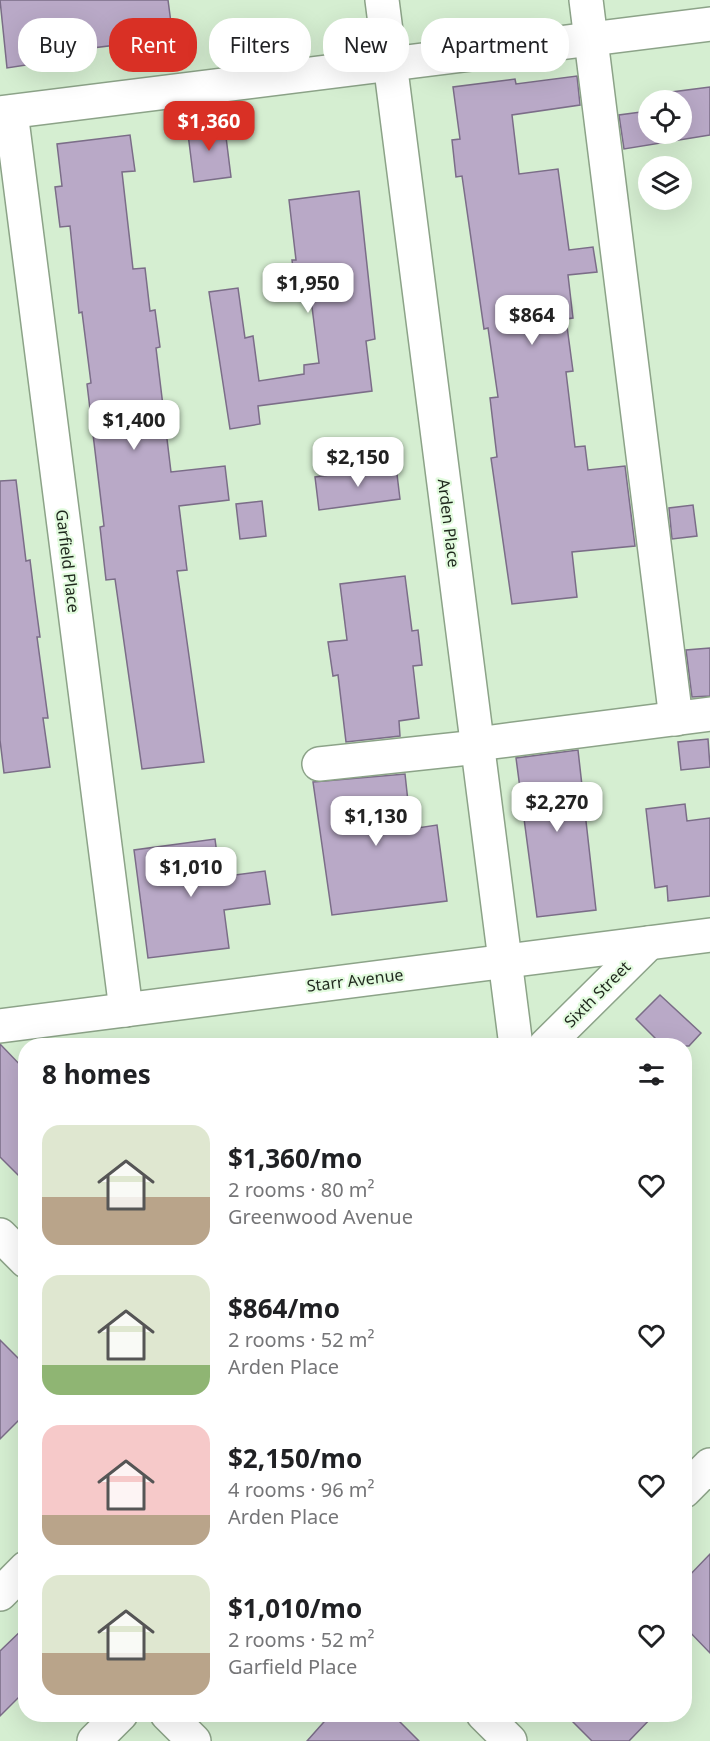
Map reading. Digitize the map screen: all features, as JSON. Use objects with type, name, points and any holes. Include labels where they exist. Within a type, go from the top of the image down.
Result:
[{"type":"street","name":"Arden Place","points":[[382,0],[385,18]]},
{"type":"street","points":[[586,0],[675,719]]},
{"type":"street","points":[[409,62],[710,24]]},
{"type":"street","points":[[5,113],[328,72]]},
{"type":"street","name":"Arden Place","points":[[392,72],[515,1038]]},
{"type":"street","name":"Garfield Place","points":[[5,113],[126,1010]]},
{"type":"street","points":[[319,764],[477,746],[710,714]]},
{"type":"street","name":"Starr Avenue","points":[[0,1026],[710,935]]},
{"type":"street","name":"Sixth Street","points":[[553,1038],[648,943]]},
{"type":"street","points":[[0,1235],[18,1252]]},
{"type":"street","points":[[692,1483],[710,1465]]},
{"type":"street","points":[[94,1741],[113,1722]]},
{"type":"street","points":[[175,1722],[194,1741]]},
{"type":"street","points":[[491,1722],[510,1741]]},
{"type":"building","points":[[0,0],[168,0],[170,18],[109,18],[109,46],[97,47],[97,18],[18,18],[18,66],[7,68]]},
{"type":"building","points":[[577,76],[580,105],[512,115],[519,174],[558,169],[569,250],[593,247],[597,272],[568,275],[573,318],[566,319],[573,371],[566,372],[575,447],[585,446],[588,470],[625,466],[635,546],[572,552],[577,597],[512,604],[491,458],[497,457],[490,398],[498,397],[488,328],[484,329],[462,176],[456,177],[452,140],[460,139],[453,87],[515,79],[516,84]]},
{"type":"building","points":[[710,87],[710,135],[692,138],[692,90],[687,90]]},
{"type":"building","points":[[638,112],[638,144],[655,144],[624,149],[619,115]]},
{"type":"building","points":[[224,121],[231,177],[194,182],[187,126]]},
{"type":"building","points":[[130,135],[135,171],[122,172],[133,269],[145,268],[150,311],[155,310],[160,347],[156,348],[171,472],[225,466],[229,500],[179,506],[187,570],[177,571],[204,762],[142,769],[115,579],[106,580],[100,527],[104,526],[87,384],[91,383],[82,312],[79,313],[70,226],[60,227],[55,187],[62,186],[57,144]]},
{"type":"building","points":[[359,191],[375,339],[366,341],[372,391],[258,406],[260,424],[230,429],[209,292],[238,288],[245,338],[253,336],[259,381],[304,374],[304,365],[319,363],[311,299],[297,301],[292,260],[296,260],[289,200]]},
{"type":"building","points":[[396,466],[400,499],[319,510],[315,477]]},
{"type":"building","points":[[16,480],[26,561],[30,560],[40,637],[37,637],[48,718],[43,718],[50,767],[4,773],[0,740],[0,481]]},
{"type":"building","points":[[262,501],[266,536],[240,539],[236,504]]},
{"type":"building","points":[[693,505],[697,536],[672,539],[669,508]]},
{"type":"building","points":[[405,576],[412,631],[418,630],[422,665],[413,666],[419,718],[399,721],[400,736],[346,742],[338,675],[333,676],[328,642],[347,640],[340,584]]},
{"type":"building","points":[[710,648],[710,696],[692,697],[686,650]]},
{"type":"building","points":[[708,739],[710,767],[681,770],[678,742]]},
{"type":"building","points":[[578,750],[596,910],[537,917],[516,758]]},
{"type":"building","points":[[405,774],[411,829],[437,825],[447,901],[332,915],[313,782]]},
{"type":"building","points":[[685,804],[687,821],[710,818],[710,896],[668,901],[667,886],[655,888],[646,809]]},
{"type":"building","points":[[215,839],[220,877],[265,871],[270,904],[224,910],[229,948],[148,958],[134,850]]},
{"type":"building","points":[[660,995],[701,1033],[692,1043],[692,1038],[655,1038],[636,1019]]},
{"type":"building","points":[[0,1044],[18,1063],[18,1175],[0,1157]]},
{"type":"building","points":[[0,1340],[18,1358],[18,1421],[0,1439]]},
{"type":"building","points":[[710,1554],[710,1653],[692,1634],[692,1573]]},
{"type":"building","points":[[18,1634],[18,1698],[0,1716],[0,1651]]},
{"type":"building","points":[[324,1722],[400,1722],[419,1741],[307,1741]]},
{"type":"building","points":[[573,1722],[647,1722],[629,1741],[592,1741]]}]
